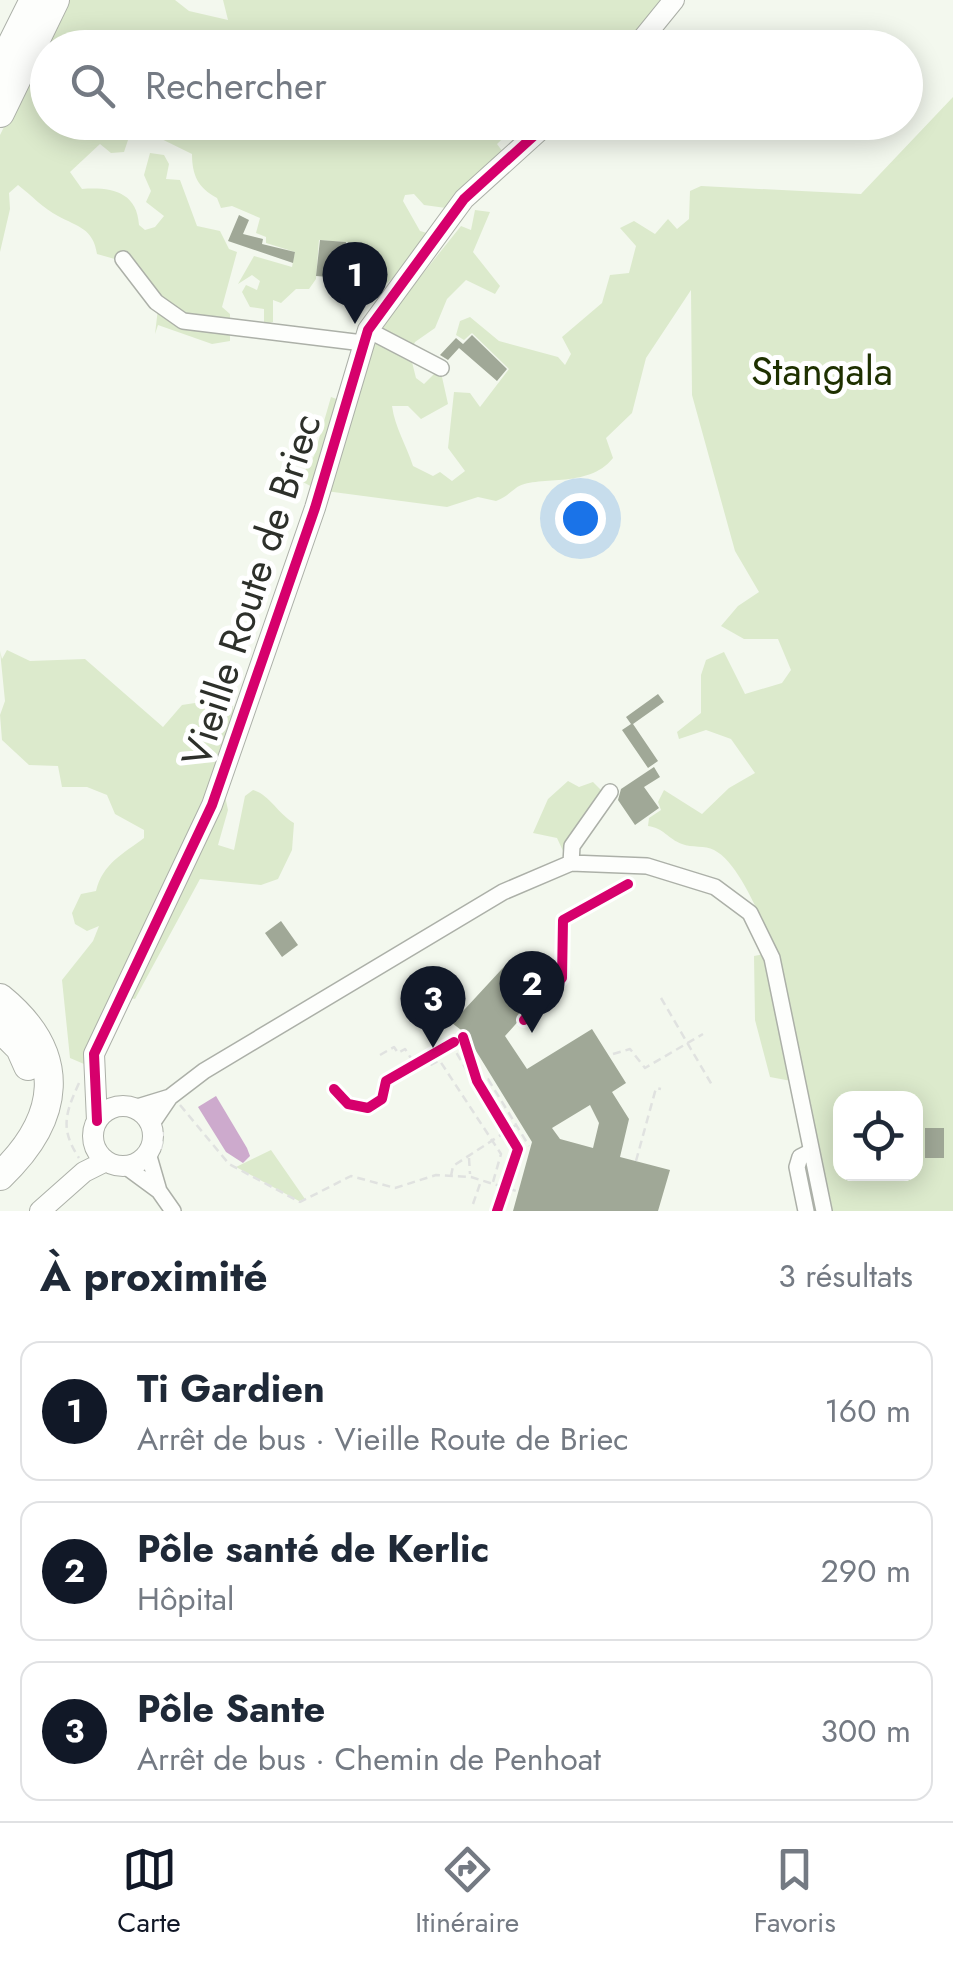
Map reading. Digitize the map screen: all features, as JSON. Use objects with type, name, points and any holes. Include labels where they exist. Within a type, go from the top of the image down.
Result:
[{"type":"highway","points":[[0,68],[34,0]]},
{"type":"highway","points":[[41,30],[56,0]]},
{"type":"highway","points":[[0,112],[30,52]]},
{"type":"highway","points":[[0,998],[37,1041],[47,1066],[50,1092],[32,1144],[0,1176]]},
{"type":"highway","points":[[0,1028],[27,1061],[34,1108],[22,1139],[0,1161]]},
{"type":"street","points":[[649,30],[674,0]]},
{"type":"street","name":"Vieille Route de Briec","points":[[100,1166],[94,1142],[94,1054],[212,805],[308,527],[365,336],[464,200],[529,140]]},
{"type":"street","points":[[123,258],[156,302],[183,320],[365,336],[440,368]]},
{"type":"street","points":[[571,862],[570,851],[610,792]]},
{"type":"street","points":[[173,1211],[160,1191],[153,1155],[158,1125],[172,1103],[220,1061],[476,908],[571,862],[630,864],[686,876],[728,893],[750,914],[772,958],[824,1211]]},
{"type":"street","points":[[94,1074],[129,1107],[158,1125]]},
{"type":"street","points":[[97,1121],[109,1110],[172,1103]]},
{"type":"street","points":[[806,1211],[797,1167],[800,1157],[810,1152]]},
{"type":"street","points":[[40,1211],[100,1166],[153,1155]]},
{"type":"street","points":[[100,1166],[160,1191]]},
{"type":"path","points":[[524,1020],[563,975],[559,932],[563,920],[628,884]]},
{"type":"path","points":[[662,998],[712,1085]]},
{"type":"path","points":[[613,1054],[626,1048],[645,1068],[703,1034]]},
{"type":"path","points":[[334,1088],[348,1104],[368,1108],[382,1099],[386,1080],[449,1040],[463,1037],[479,1084],[518,1149],[497,1211]]},
{"type":"path","points":[[449,1040],[476,1086],[488,1078],[529,1146]]},
{"type":"path","points":[[380,1056],[394,1047],[398,1053],[406,1049],[416,1062],[429,1066],[438,1060]]},
{"type":"path","points":[[434,1051],[501,1154],[493,1182]]},
{"type":"path","points":[[94,1074],[81,1078],[64,1117],[64,1131],[100,1166]]},
{"type":"path","points":[[636,1161],[656,1088],[661,1089]]},
{"type":"path","points":[[172,1103],[179,1104],[228,1164],[300,1202],[351,1176],[395,1188],[436,1175],[469,1177],[516,1191]]},
{"type":"path","points":[[153,1155],[158,1125]]},
{"type":"path","points":[[451,1178],[453,1166],[516,1125]]},
{"type":"path","points":[[468,1157],[472,1165],[469,1177]]},
{"type":"path","points":[[473,1204],[481,1180]]},
{"type":"green space","points":[[67,0],[175,0],[189,11],[228,20],[223,0],[670,0],[643,30],[52,30]]},
{"type":"green space","points":[[30,75],[30,140],[128,140],[124,152],[111,153],[100,144],[70,172],[82,189],[112,191],[127,198],[145,230],[155,227],[164,216],[146,202],[151,191],[144,175],[150,153],[164,155],[169,164],[166,179],[180,180],[197,226],[220,231],[229,249],[237,252],[222,307],[230,314],[230,341],[212,344],[158,325],[155,334],[159,300],[129,263],[97,254],[88,233],[48,210],[18,185],[9,193],[10,209],[0,252],[0,135]]},
{"type":"green space","name":"Stangala","points":[[953,97],[953,1211],[828,1211],[802,1083],[770,1077],[755,1020],[754,956],[774,952],[757,911],[724,857],[710,848],[682,844],[648,826],[649,818],[661,810],[658,802],[664,790],[702,814],[729,788],[755,773],[731,739],[706,730],[679,739],[677,732],[701,713],[701,675],[706,660],[724,652],[745,694],[782,683],[791,670],[778,639],[744,639],[721,626],[738,606],[759,592],[735,551],[692,395],[691,290],[646,358],[632,413],[606,438],[613,458],[590,474],[525,484],[496,501],[478,497],[447,507],[318,490],[299,480],[314,456],[331,397],[354,405],[372,344],[379,344],[384,322],[461,226],[471,230],[475,210],[490,212],[473,252],[500,286],[495,294],[466,280],[447,299],[435,328],[415,342],[410,354],[416,378],[424,384],[434,374],[442,377],[448,404],[421,419],[408,406],[392,406],[413,466],[433,476],[440,472],[452,481],[465,471],[448,448],[454,392],[470,393],[480,407],[509,369],[472,333],[464,340],[456,335],[460,321],[470,317],[499,341],[558,357],[565,365],[571,354],[562,337],[602,303],[610,275],[629,273],[636,246],[620,228],[634,221],[655,234],[668,219],[677,229],[689,219],[690,191],[701,186],[861,194],[912,140],[923,140],[923,129]]},
{"type":"green space","points":[[164,140],[501,140],[497,144],[503,152],[446,208],[424,205],[414,194],[405,195],[403,201],[420,231],[427,233],[397,274],[367,302],[363,296],[366,276],[343,277],[348,242],[319,240],[316,279],[309,289],[296,289],[281,303],[273,300],[273,322],[264,324],[264,309],[250,307],[242,292],[246,285],[257,290],[260,281],[252,275],[238,284],[254,256],[292,267],[295,252],[266,243],[266,237],[256,233],[260,218],[232,206],[221,208],[217,198],[197,180],[192,154]]},
{"type":"green space","points":[[7,650],[30,661],[85,659],[163,727],[182,705],[221,699],[232,705],[237,720],[220,773],[228,810],[218,845],[234,850],[245,796],[253,790],[294,823],[292,850],[278,879],[261,885],[200,879],[135,999],[115,995],[84,1064],[70,1058],[62,980],[93,941],[99,926],[87,931],[75,924],[72,913],[81,894],[96,891],[109,866],[144,838],[144,830],[115,814],[107,795],[87,787],[62,787],[58,766],[29,765],[2,740],[0,715],[5,701],[0,651],[2,659]]},
{"type":"green space","points":[[568,781],[579,787],[593,782],[605,794],[564,853],[557,838],[533,833],[548,799]]},
{"type":"green space","points":[[271,1150],[305,1199],[299,1201],[236,1167]]},
{"type":"shaded area","points":[[216,1096],[247,1148],[250,1156],[243,1163],[226,1152],[198,1107]]},
{"type":"building","points":[[239,215],[249,220],[243,234],[263,239],[262,244],[295,252],[293,263],[228,241]]},
{"type":"building","points":[[320,240],[346,242],[341,278],[316,276]]},
{"type":"building","points":[[472,335],[507,369],[497,381],[459,348],[448,360],[440,355],[456,338],[463,344]]},
{"type":"building","points":[[658,694],[664,702],[633,724],[658,761],[648,768],[622,730],[631,724],[626,717]]},
{"type":"building","points":[[654,767],[660,777],[644,787],[659,808],[635,825],[618,800],[621,789]]},
{"type":"building","points":[[281,921],[298,945],[282,957],[265,933]]},
{"type":"building","points":[[513,957],[548,988],[505,1036],[527,1069],[592,1029],[626,1083],[612,1092],[629,1119],[620,1157],[670,1170],[658,1211],[513,1211],[532,1142],[465,1033],[452,1023]],"holes":[[[590,1105],[599,1123],[593,1148],[560,1139],[552,1128]]]},
{"type":"building","points":[[925,1128],[944,1128],[944,1158],[925,1158]]},
{"type":"cycle path","points":[[97,1121],[94,1054],[212,805],[315,508],[368,330],[464,199],[529,140]]},
{"type":"cycle path","points":[[524,1020],[562,978],[563,920],[628,884]]},
{"type":"cycle path","points":[[463,1037],[477,1081],[518,1149],[497,1211]]},
{"type":"cycle path","points":[[334,1089],[348,1104],[368,1108],[382,1099],[386,1081],[454,1042]]},
{"type":"place","name":"Ti Gardien","points":[[355,324]]},
{"type":"place","name":"Pôle santé de Kerlic","points":[[532,1033]]},
{"type":"place","name":"Pôle Sante","points":[[433,1048]]}]
